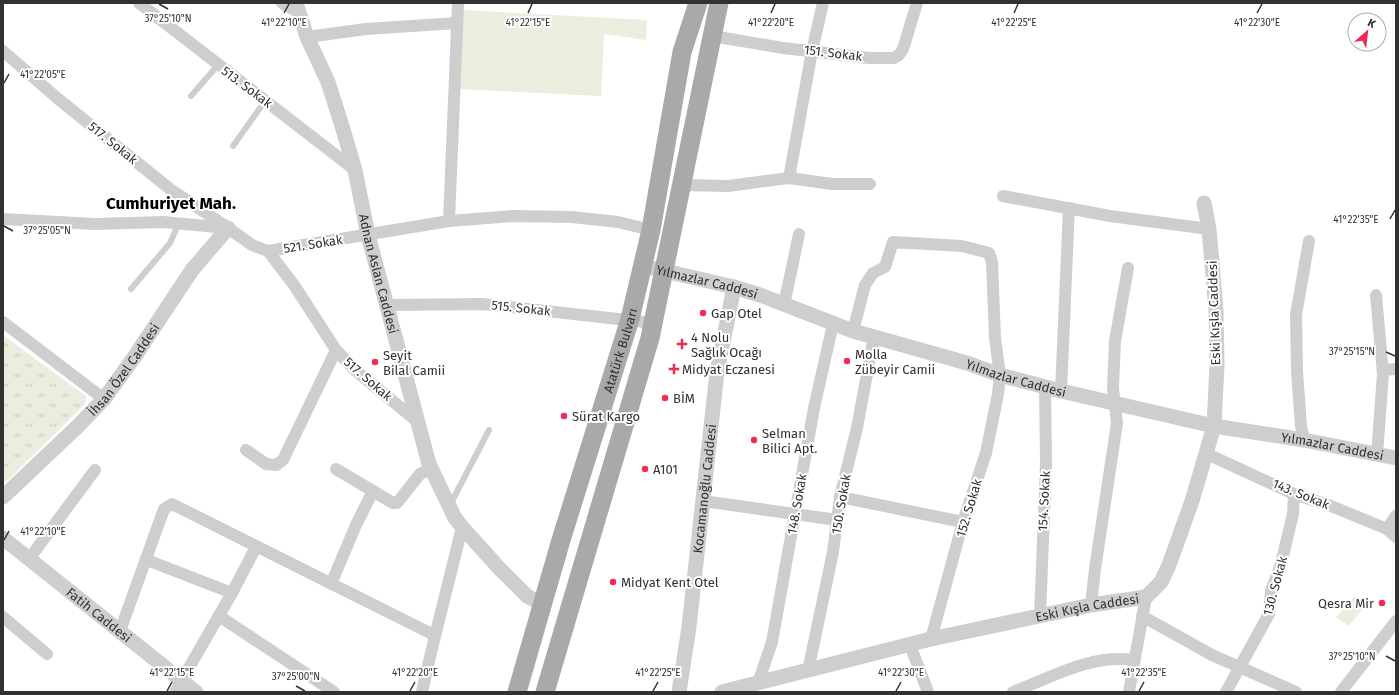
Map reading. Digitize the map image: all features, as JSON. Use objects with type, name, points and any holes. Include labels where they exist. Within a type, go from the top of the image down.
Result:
[{"type":"main road","name":"Atatürk Bulvarı","points":[[517,692],[542,604],[630,319],[651,230],[682,52],[698,3]]},
{"type":"main road","name":"Atatürk Bulvarı","points":[[545,692],[654,323],[666,270],[719,3]]},
{"type":"street","name":"513. Sokak","points":[[139,3],[355,170]]},
{"type":"street","points":[[282,3],[297,7]]},
{"type":"street","points":[[449,221],[458,3]]},
{"type":"street","points":[[789,178],[812,51],[823,3]]},
{"type":"street","name":"151. Sokak","points":[[712,36],[869,58],[894,58],[899,55],[903,49],[917,3]]},
{"type":"street","name":"Adnan Aslan Caddesi","points":[[297,7],[307,37],[328,82],[355,170],[368,235],[431,469],[450,507],[462,526],[498,567],[527,596],[542,604]]},
{"type":"street","points":[[307,37],[366,29],[456,23]]},
{"type":"street","name":"517. Sokak","points":[[3,51],[57,98],[170,189],[228,228]]},
{"type":"street","points":[[683,185],[728,186],[789,178],[832,184],[870,184]]},
{"type":"street","points":[[1003,196],[1110,216],[1209,229]]},
{"type":"street","name":"Eski Kışla Caddesi","points":[[722,692],[931,639],[1091,605],[1146,597],[1161,582],[1170,565],[1192,501],[1214,426],[1217,365],[1216,310],[1209,229],[1204,203]]},
{"type":"street","points":[[1061,391],[1069,208]]},
{"type":"street","name":"521. Sokak","points":[[3,219],[95,224],[163,222],[228,228],[252,245],[268,251],[449,221],[512,216],[572,217],[618,222],[651,230]]},
{"type":"street","name":"İhsan Özel Caddesi","points":[[3,497],[78,426],[104,399],[135,356],[192,270],[228,228]]},
{"type":"street","points":[[784,304],[799,234]]},
{"type":"street","points":[[1304,440],[1301,426],[1297,371],[1296,315],[1309,241]]},
{"type":"street","name":"152. Sokak","points":[[853,331],[865,285],[874,273],[885,266],[893,242],[962,246],[989,253],[992,262],[995,338],[1000,375],[998,394],[986,453],[963,522],[931,639]]},
{"type":"street","name":"517. Sokak","points":[[268,251],[294,285],[336,350],[354,370],[418,422]]},
{"type":"street","name":"Yılmazlar Caddesi","points":[[643,266],[666,270],[734,287],[784,304],[853,331],[967,363],[1000,375],[1061,391],[1214,426],[1304,440],[1396,458]]},
{"type":"street","points":[[1091,605],[1117,422],[1113,388],[1115,341],[1128,268]]},
{"type":"street","name":"Kocamanoğlu Caddesi","points":[[679,692],[689,627],[717,372],[734,287]]},
{"type":"street","points":[[1376,295],[1382,370],[1377,455]]},
{"type":"street","name":"515. Sokak","points":[[388,305],[483,304],[613,319],[630,319],[654,323]]},
{"type":"street","points":[[3,322],[104,399]]},
{"type":"street","name":"148. Sokak","points":[[758,683],[772,642],[814,408],[833,324]]},
{"type":"street","name":"150. Sokak","points":[[808,671],[833,552],[840,497],[857,428],[874,336]]},
{"type":"street","points":[[246,450],[266,464],[276,465],[282,460],[336,350]]},
{"type":"street","points":[[1382,370],[1396,369]]},
{"type":"street","name":"154. Sokak","points":[[1040,616],[1046,464],[1045,386]]},
{"type":"street","name":"143. Sokak","points":[[1205,453],[1294,494],[1331,506],[1392,533]]},
{"type":"street","points":[[336,469],[393,503],[397,503],[420,474],[431,469]]},
{"type":"street","points":[[29,559],[95,470]]},
{"type":"street","points":[[331,584],[356,525],[373,491]]},
{"type":"street","name":"130. Sokak","points":[[1226,692],[1232,679],[1241,668],[1269,614],[1271,592],[1281,564],[1293,514],[1294,494]]},
{"type":"street","points":[[840,497],[963,522]]},
{"type":"street","points":[[703,501],[837,520]]},
{"type":"street","points":[[120,631],[147,560],[164,509],[172,504],[434,635]]},
{"type":"street","points":[[1392,533],[1396,516]]},
{"type":"street","points":[[422,692],[434,635],[444,607],[462,526]]},
{"type":"street","name":"Fatih Caddesi","points":[[3,538],[120,631],[179,686],[196,692]]},
{"type":"street","points":[[179,686],[232,593],[256,547]]},
{"type":"street","points":[[147,560],[232,593]]},
{"type":"street","points":[[1129,692],[1146,597]]},
{"type":"street","points":[[219,616],[334,692]]},
{"type":"street","points":[[1142,616],[1212,655],[1296,692]]},
{"type":"street","points":[[3,617],[47,654]]},
{"type":"street","points":[[1341,692],[1396,621]]},
{"type":"street","points":[[910,645],[928,692]]},
{"type":"street","points":[[1013,692],[1095,660],[1119,658],[1134,660]]},
{"type":"lane","points":[[191,96],[218,65]]},
{"type":"lane","points":[[233,146],[265,100]]},
{"type":"lane","points":[[131,289],[170,243],[179,223]]},
{"type":"lane","points":[[450,507],[489,430]]},
{"type":"green space","points":[[463,10],[647,20],[646,40],[604,34],[601,96],[458,89]]},
{"type":"green space","points":[[3,335],[86,396],[86,403],[6,482],[3,478]]},
{"type":"green space","points":[[1354,597],[1365,606],[1349,626],[1336,617]]},
{"type":"place","name":"Gap Otel","points":[[703,313]]},
{"type":"place","name":"4 Nolu Sağlık Ocağı","points":[[682,344]]},
{"type":"place","name":"Molla Zübeyir Camii","points":[[847,361]]},
{"type":"place","name":"Seyit Bilal Camii","points":[[375,362]]},
{"type":"place","name":"Midyat Eczanesi","points":[[674,369]]},
{"type":"place","name":"BİM","points":[[665,398]]},
{"type":"place","name":"Sürat Kargo","points":[[564,416]]},
{"type":"place","name":"Selman Bilici Apt.","points":[[754,440]]},
{"type":"place","name":"A101","points":[[645,469]]},
{"type":"place","name":"Midyat Kent Otel","points":[[613,582]]},
{"type":"place","name":"Qesra Mir","points":[[1382,603]]},
{"type":"district","name":"Cumhuriyet Mah.","points":[[171,203]]}]
